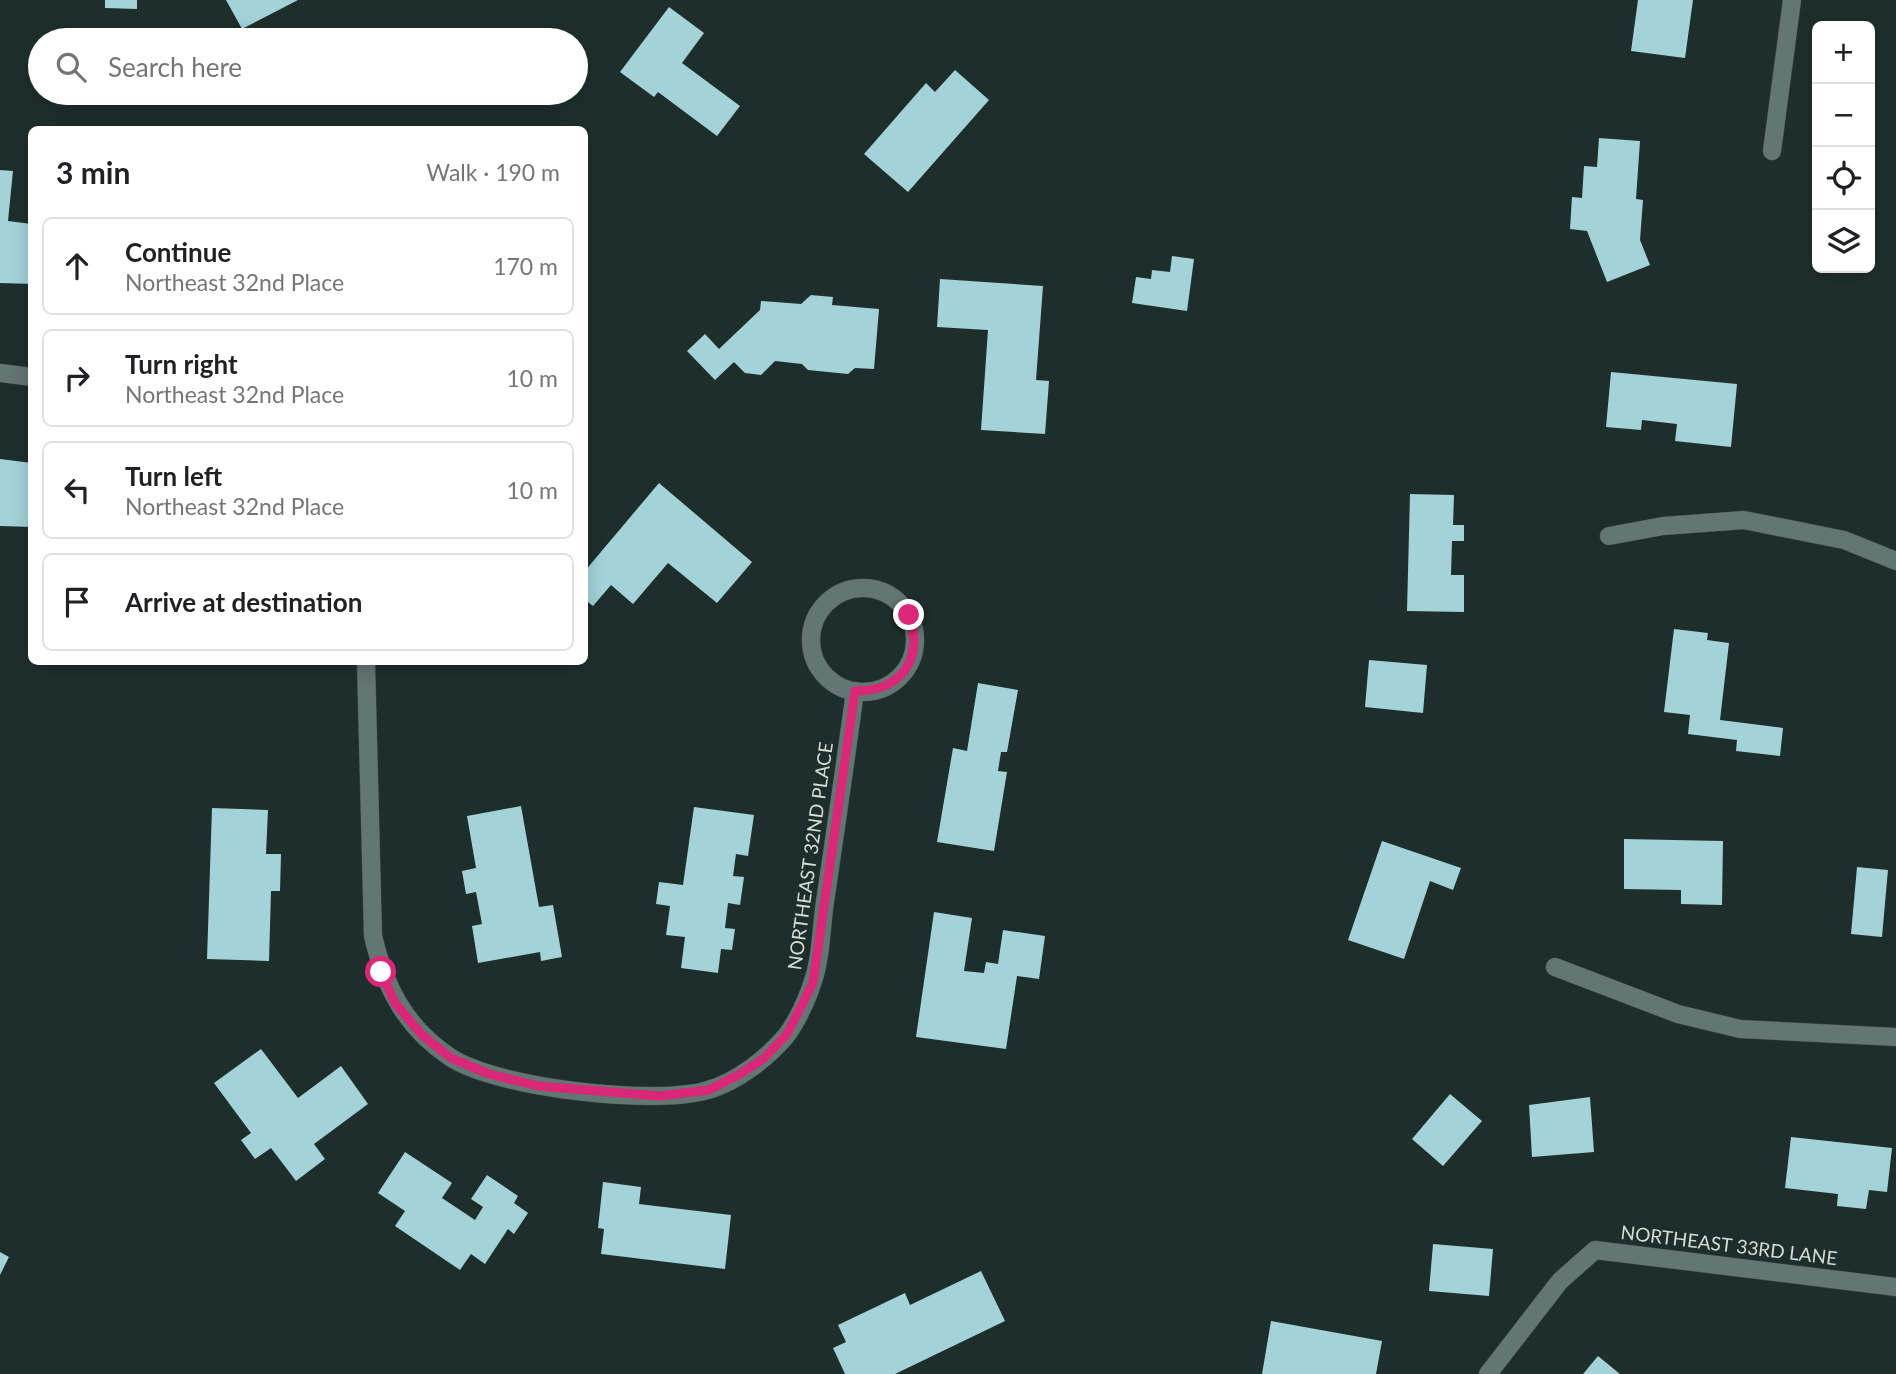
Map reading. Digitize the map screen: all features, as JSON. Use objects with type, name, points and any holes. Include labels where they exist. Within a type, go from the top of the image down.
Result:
[{"type":"street","points":[[1772,151],[1792,0]]},
{"type":"street","points":[[0,373],[28,376]]},
{"type":"street","points":[[1609,536],[1663,526],[1744,520],[1844,540],[1896,561]]},
{"type":"street","points":[[854,588],[870,588],[899,602],[912,623],[914,647],[910,662],[900,676],[887,686],[872,691],[855,691],[826,677],[811,649],[811,632],[825,603],[854,588]]},
{"type":"street","name":"NORTHEAST 32ND PLACE","points":[[366,665],[373,936],[381,972],[395,1003],[422,1035],[451,1058],[489,1074],[538,1086],[659,1096],[709,1090],[763,1059],[787,1034],[813,983],[855,691]]},
{"type":"street","points":[[1555,967],[1678,1014],[1740,1029],[1896,1037]]},
{"type":"street","name":"NORTHEAST 33RD LANE","points":[[1488,1374],[1560,1281],[1595,1250],[1896,1287]]},
{"type":"building","points":[[105,0],[137,0],[137,9],[105,8]]},
{"type":"building","points":[[226,0],[298,0],[244,28]]},
{"type":"building","points":[[1638,0],[1693,0],[1685,58],[1631,51]]},
{"type":"building","points":[[669,7],[704,33],[682,63],[740,106],[717,136],[658,92],[654,97],[620,72]]},
{"type":"building","points":[[955,70],[989,100],[908,192],[864,154],[926,83],[935,92]]},
{"type":"building","points":[[1599,138],[1640,141],[1636,199],[1643,200],[1640,240],[1650,265],[1607,282],[1587,231],[1570,229],[1572,197],[1582,198],[1584,166],[1597,167]]},
{"type":"building","points":[[0,170],[13,171],[8,221],[28,224],[28,284],[0,283]]},
{"type":"building","points":[[1172,256],[1194,259],[1187,311],[1132,303],[1136,277],[1151,279],[1152,270],[1170,272]]},
{"type":"building","points":[[940,279],[1043,286],[1036,380],[1049,381],[1045,434],[981,430],[988,330],[937,327]]},
{"type":"building","points":[[811,295],[833,297],[832,305],[879,309],[874,369],[855,368],[848,374],[808,370],[802,364],[775,361],[761,375],[745,373],[734,362],[715,380],[687,351],[705,334],[719,349],[760,310],[761,301],[801,304]]},
{"type":"building","points":[[1611,372],[1737,384],[1731,447],[1675,441],[1677,424],[1642,420],[1641,430],[1606,427]]},
{"type":"building","points":[[0,459],[28,462],[28,527],[0,526]]},
{"type":"building","points":[[659,483],[752,562],[717,603],[668,563],[633,604],[611,585],[593,606],[588,602],[588,567]]},
{"type":"building","points":[[1410,494],[1454,495],[1453,525],[1464,525],[1464,541],[1452,541],[1451,575],[1464,575],[1464,612],[1407,611]]},
{"type":"building","points":[[1674,629],[1708,633],[1707,640],[1729,643],[1720,720],[1783,728],[1780,756],[1736,751],[1737,740],[1688,734],[1690,715],[1664,712]]},
{"type":"building","points":[[1369,660],[1427,665],[1423,713],[1365,707]]},
{"type":"building","points":[[978,683],[1018,690],[1007,752],[1001,752],[998,771],[1007,772],[994,851],[937,842],[953,748],[967,751]]},
{"type":"building","points":[[521,806],[539,907],[553,905],[562,957],[541,961],[540,952],[478,963],[472,926],[482,924],[476,892],[466,894],[462,871],[476,868],[467,816]]},
{"type":"building","points":[[694,807],[754,815],[748,856],[736,854],[733,876],[744,877],[740,905],[728,903],[725,928],[735,929],[732,950],[721,949],[718,973],[681,968],[685,937],[666,935],[670,906],[656,904],[659,882],[683,885]]},
{"type":"building","points":[[212,808],[268,810],[266,854],[281,854],[280,891],[271,891],[269,961],[207,959]]},
{"type":"building","points":[[1624,839],[1723,841],[1722,905],[1681,904],[1681,890],[1624,889]]},
{"type":"building","points":[[1382,841],[1461,868],[1453,890],[1430,881],[1404,959],[1348,940]]},
{"type":"building","points":[[1857,867],[1888,870],[1882,937],[1851,934]]},
{"type":"building","points":[[934,912],[972,918],[964,971],[984,973],[986,962],[998,964],[1003,930],[1045,936],[1039,979],[1017,976],[1006,1049],[916,1037]]},
{"type":"building","points":[[261,1049],[298,1098],[341,1066],[368,1104],[314,1144],[325,1159],[296,1181],[271,1148],[255,1159],[241,1140],[251,1133],[214,1083]]},
{"type":"building","points":[[1450,1094],[1482,1121],[1443,1166],[1412,1139]]},
{"type":"building","points":[[1590,1097],[1594,1152],[1532,1157],[1529,1105]]},
{"type":"building","points":[[1791,1137],[1892,1148],[1887,1192],[1869,1190],[1866,1209],[1837,1206],[1838,1194],[1785,1188]]},
{"type":"building","points":[[405,1152],[452,1183],[442,1198],[475,1220],[483,1207],[471,1199],[487,1175],[518,1196],[514,1203],[528,1213],[514,1234],[508,1229],[485,1264],[471,1254],[460,1270],[395,1226],[405,1211],[378,1193]]},
{"type":"building","points":[[603,1182],[641,1187],[639,1204],[731,1215],[725,1269],[601,1254],[604,1229],[598,1228]]},
{"type":"building","points":[[1433,1244],[1493,1249],[1489,1296],[1429,1291]]},
{"type":"building","points":[[0,1252],[9,1257],[0,1275]]},
{"type":"building","points":[[981,1271],[1005,1321],[895,1374],[845,1374],[833,1348],[846,1342],[838,1325],[905,1293],[910,1305]]},
{"type":"building","points":[[1271,1321],[1382,1341],[1376,1374],[1262,1374]]},
{"type":"building","points":[[1598,1356],[1620,1374],[1583,1374]]},
{"type":"route","points":[[381,972],[395,1003],[422,1035],[451,1058],[489,1074],[538,1086],[659,1096],[709,1090],[763,1059],[787,1034],[813,983],[855,691],[872,691],[887,686],[900,676],[910,662],[914,631],[909,615]]}]
